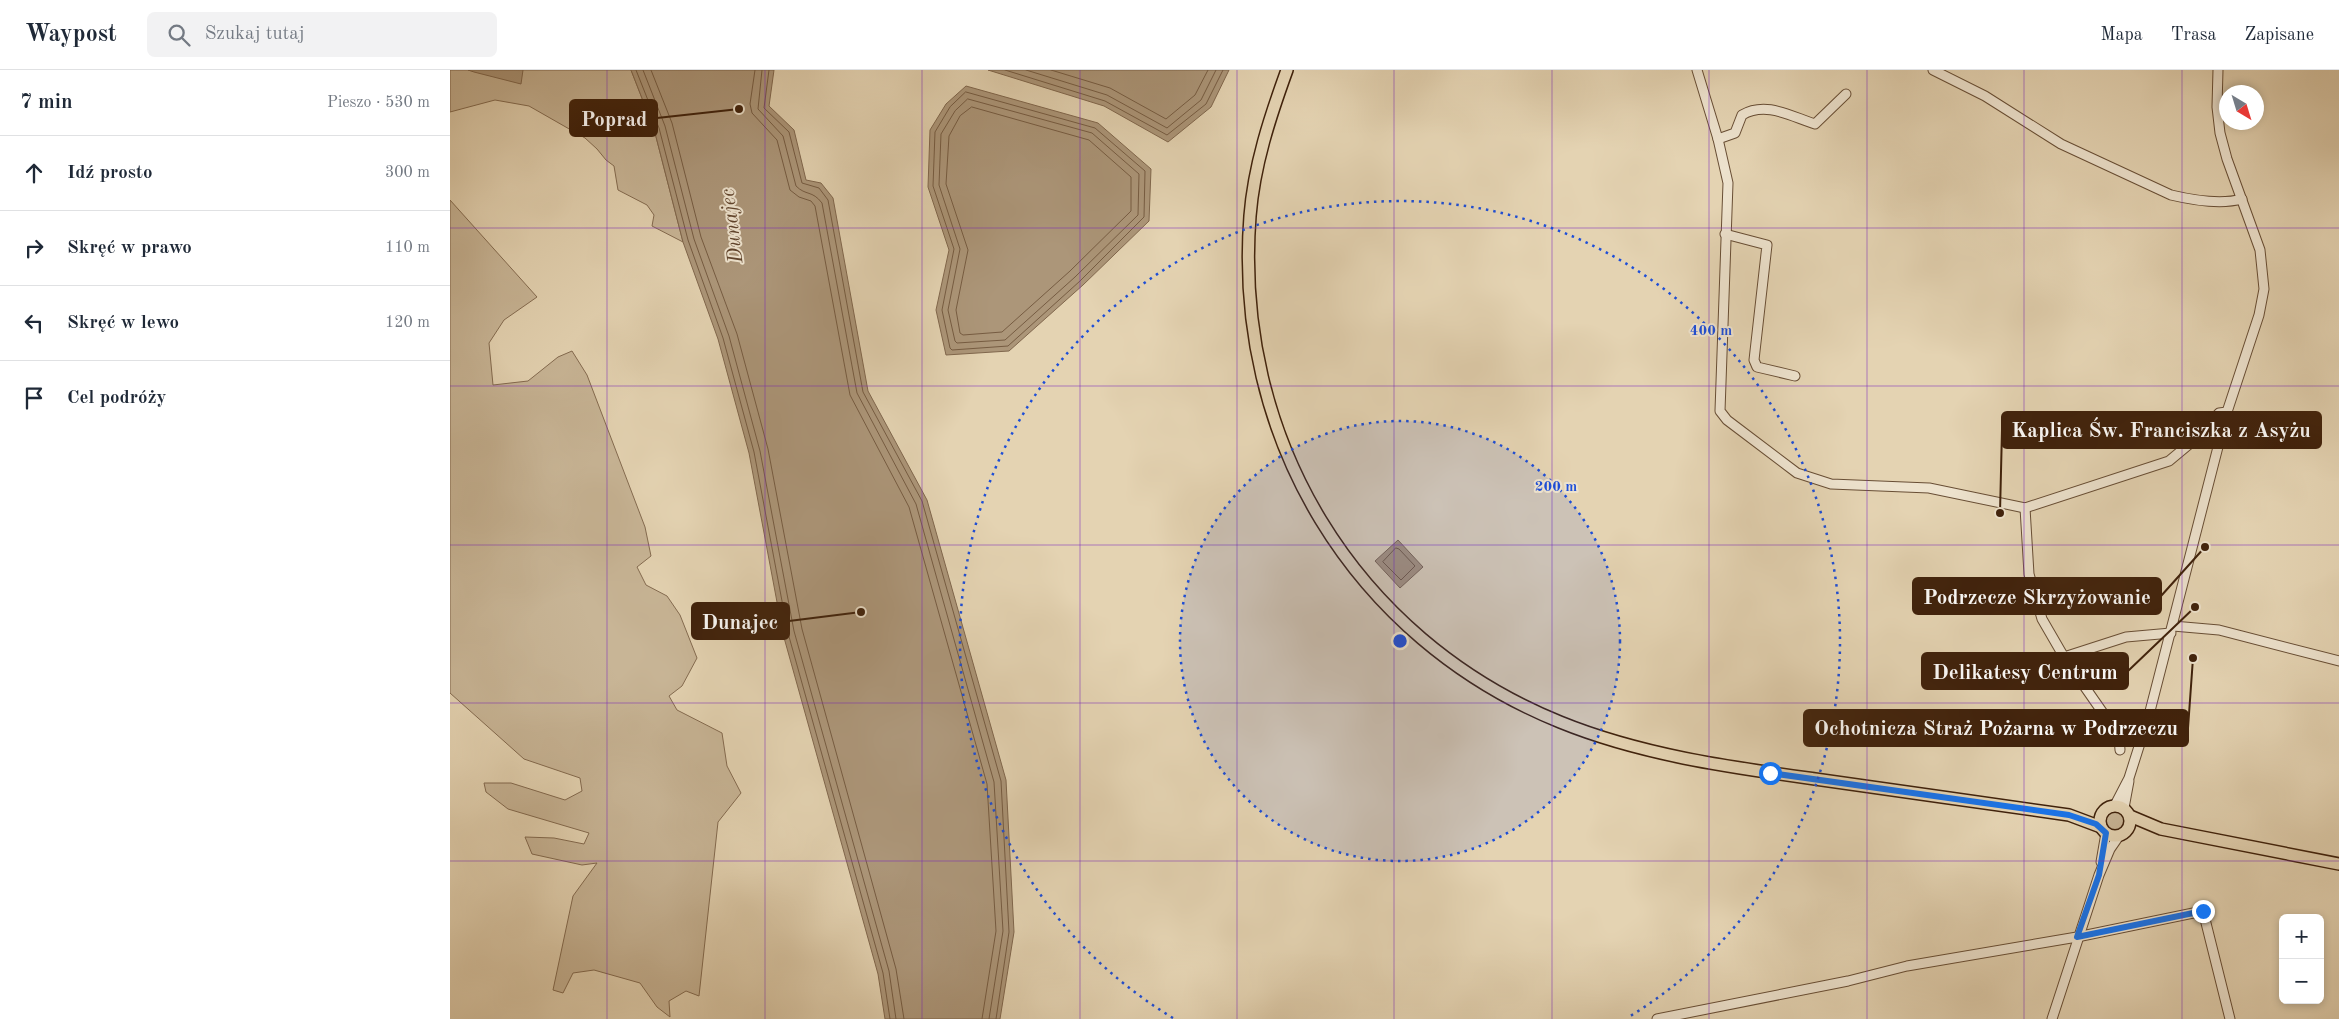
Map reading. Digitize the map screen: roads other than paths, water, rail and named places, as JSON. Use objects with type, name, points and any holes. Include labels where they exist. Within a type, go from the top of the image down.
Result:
[{"type":"main road","points":[[1287,70],[1268,122],[1256,174],[1250,214],[1248,265],[1250,304],[1259,367],[1272,415],[1284,446],[1314,509],[1346,558],[1400,618],[1446,658],[1496,691],[1562,723],[1696,761],[2069,815],[2123,810],[2161,829],[2339,864]]},
{"type":"main road","points":[[2123,810],[2130,826],[2123,833]]},
{"type":"main road","points":[[2102,812],[2100,817],[2103,830]]},
{"type":"main road","points":[[2069,815],[2103,830],[2123,833],[2161,829]]},
{"type":"street","points":[[1697,70],[1718,139],[1728,184],[1720,411],[1727,420],[1797,473],[1831,484],[1929,488],[2025,508],[2169,460],[2192,441],[2219,412],[2227,412]]},
{"type":"street","points":[[1933,70],[1985,96],[2061,144],[2170,195],[2190,200],[2242,200]]},
{"type":"street","points":[[2123,810],[2128,795],[2129,778],[2149,715],[2227,412],[2260,315],[2264,289],[2260,250],[2220,133],[2217,107],[2218,70]]},
{"type":"street","points":[[1718,139],[1735,133],[1742,114],[1754,108],[1771,109],[1815,124],[1846,94]]},
{"type":"street","points":[[1725,234],[1767,244],[1754,360],[1757,367],[1795,376]]},
{"type":"street","points":[[2025,508],[2029,574],[2042,619],[2064,657],[2119,736],[2120,750]]},
{"type":"street","points":[[2064,657],[2126,637],[2172,629],[2219,630],[2339,661]]},
{"type":"street","points":[[2099,875],[2103,830]]},
{"type":"street","points":[[2052,1019],[2077,937],[2099,875],[2110,849],[2123,833]]},
{"type":"street","points":[[1657,1019],[1848,981],[1907,966],[2077,937],[2203,911],[2230,1019]]},
{"type":"water","points":[[468,70],[523,70],[521,84]]},
{"type":"water","points":[[631,70],[774,70],[769,106],[794,130],[806,180],[821,183],[833,198],[868,391],[927,500],[1006,780],[1014,932],[1000,1019],[885,1019],[878,974],[783,634],[749,453],[718,339],[683,242],[654,129]]},
{"type":"water","points":[[988,70],[1229,70],[1211,107],[1168,142],[1104,106]]},
{"type":"water","points":[[966,86],[1098,123],[1151,169],[1149,221],[1083,285],[1009,351],[946,355],[936,310],[949,250],[928,187],[930,130],[946,104]]},
{"type":"water","points":[[1398,540],[1423,567],[1400,588],[1375,561]]},
{"type":"place","name":"Poprad","points":[[739,109]]},
{"type":"place","name":"Kaplica Św. Franciszka z Asyżu","points":[[2000,513]]},
{"type":"place","name":"Podrzecze Skrzyżowanie","points":[[2205,547]]},
{"type":"place","name":"Delikatesy Centrum","points":[[2195,607]]},
{"type":"place","name":"Dunajec","points":[[861,612]]},
{"type":"place","name":"Ochotnicza Straż Pożarna w Podrzeczu","points":[[2193,658]]}]
